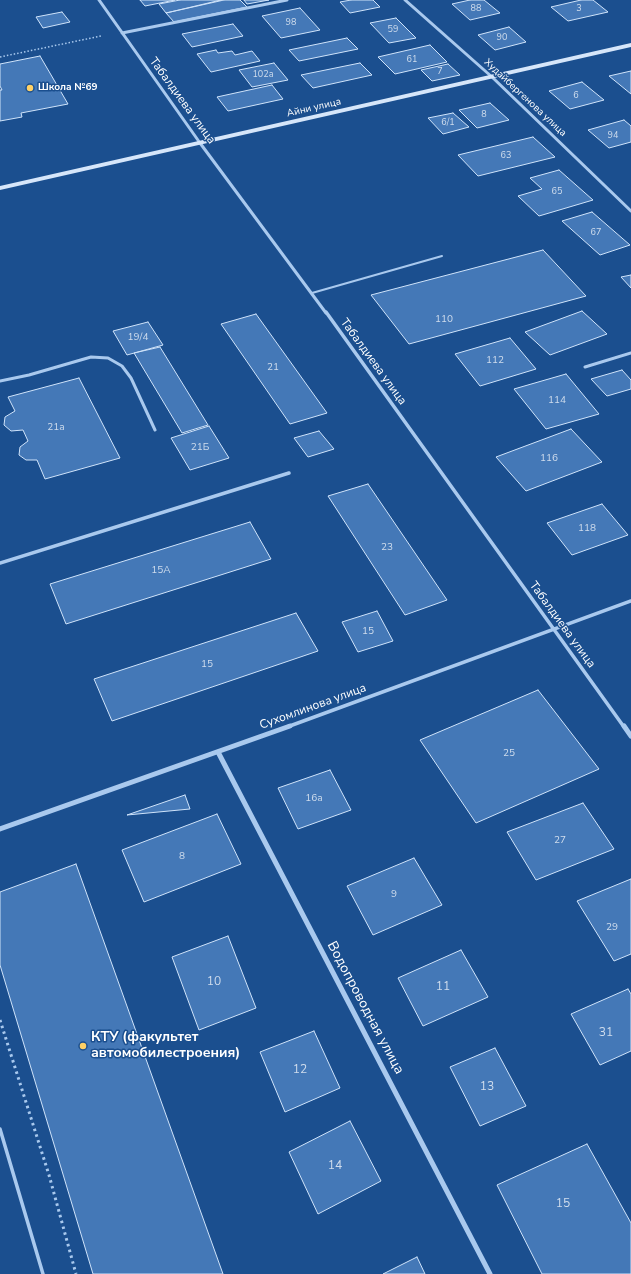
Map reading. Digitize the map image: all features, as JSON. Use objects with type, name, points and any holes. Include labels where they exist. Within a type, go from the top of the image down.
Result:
[{"type":"street","name":"Табалдиева улица","points":[[99,0],[200,143],[312,293],[631,736]]},
{"type":"street","points":[[122,32],[287,0]]},
{"type":"street","name":"Худайбергенова улица","points":[[405,0],[492,77],[631,211]]},
{"type":"street","name":"Айни улица","points":[[0,188],[631,45]]},
{"type":"street","points":[[0,563],[288,473]]},
{"type":"street","name":"Сухомлинова улица","points":[[0,829],[218,752],[631,601]]},
{"type":"street","name":"Водопроводная улица","points":[[218,752],[490,1274]]},
{"type":"lane","points":[[312,293],[442,256]]},
{"type":"lane","points":[[585,367],[631,353]]},
{"type":"lane","points":[[0,381],[29,375],[91,357],[108,358],[122,366],[131,378],[155,430]]},
{"type":"lane","points":[[0,1129],[43,1274]]},
{"type":"path","points":[[0,57],[122,32]]},
{"type":"path","points":[[0,1020],[49,1175],[76,1274]]},
{"type":"building","points":[[140,0],[175,0],[145,6]]},
{"type":"building","points":[[180,0],[221,0],[166,13],[159,4]]},
{"type":"building","points":[[224,0],[240,0],[247,7],[174,22],[166,13]]},
{"type":"building","points":[[244,0],[269,0],[247,4]]},
{"type":"building","points":[[351,0],[373,0],[380,7],[350,13],[340,2]]},
{"type":"building","points":[[470,0],[484,0],[500,13],[470,20],[452,4]]},
{"type":"building","points":[[581,0],[593,0],[608,12],[568,21],[551,7]]},
{"type":"building","points":[[300,8],[320,30],[281,38],[262,16]]},
{"type":"building","points":[[62,12],[70,22],[43,28],[36,17]]},
{"type":"building","points":[[396,18],[416,38],[389,43],[370,23]]},
{"type":"building","points":[[233,24],[243,36],[192,47],[182,34]]},
{"type":"building","points":[[509,27],[526,42],[495,50],[478,35]]},
{"type":"building","points":[[347,38],[358,49],[299,61],[289,50]]},
{"type":"building","points":[[430,45],[447,62],[395,74],[378,57]]},
{"type":"building","points":[[216,50],[218,53],[232,51],[235,55],[252,51],[260,61],[211,72],[197,54]]},
{"type":"building","name":"Школа №69","points":[[40,56],[68,104],[21,113],[22,117],[0,121],[0,90],[2,90],[0,86],[0,64]]},
{"type":"building","points":[[274,63],[288,80],[252,87],[239,70]]},
{"type":"building","points":[[360,63],[372,75],[313,88],[301,75]]},
{"type":"building","points":[[448,64],[460,75],[432,81],[421,70]]},
{"type":"building","points":[[631,71],[631,94],[609,76]]},
{"type":"building","points":[[582,82],[604,100],[570,109],[549,91]]},
{"type":"building","points":[[272,85],[283,99],[228,111],[217,97]]},
{"type":"building","points":[[490,103],[509,120],[477,128],[459,110]]},
{"type":"building","points":[[453,113],[469,127],[443,134],[428,118]]},
{"type":"building","points":[[624,120],[631,126],[631,142],[609,148],[588,130]]},
{"type":"building","points":[[533,137],[555,157],[478,176],[458,155]]},
{"type":"building","points":[[559,170],[593,200],[539,216],[518,196],[542,189],[530,178]]},
{"type":"building","points":[[592,212],[630,245],[600,255],[562,221]]},
{"type":"building","points":[[543,250],[586,296],[409,344],[371,295]]},
{"type":"building","points":[[631,275],[631,288],[621,277]]},
{"type":"building","points":[[582,311],[607,334],[550,355],[525,332]]},
{"type":"building","points":[[256,314],[327,413],[290,424],[221,324]]},
{"type":"building","points":[[148,322],[163,345],[127,355],[113,331]]},
{"type":"building","points":[[510,338],[536,369],[480,386],[455,354]]},
{"type":"building","points":[[160,347],[208,425],[182,433],[134,353]]},
{"type":"building","points":[[622,370],[631,380],[631,389],[607,396],[591,379]]},
{"type":"building","points":[[566,374],[599,414],[546,429],[514,389]]},
{"type":"building","points":[[79,378],[120,458],[45,479],[37,460],[26,460],[19,455],[20,447],[28,441],[23,430],[11,431],[4,425],[5,417],[15,411],[8,397]]},
{"type":"building","points":[[209,426],[229,458],[190,470],[171,438]]},
{"type":"building","points":[[571,429],[602,462],[526,491],[496,457]]},
{"type":"building","points":[[319,431],[334,449],[308,457],[294,438]]},
{"type":"building","points":[[368,484],[447,600],[405,615],[328,496]]},
{"type":"building","points":[[602,504],[628,535],[572,555],[547,523]]},
{"type":"building","points":[[250,522],[271,559],[66,624],[50,584]]},
{"type":"building","points":[[377,611],[393,641],[358,652],[342,622]]},
{"type":"building","points":[[296,613],[318,651],[112,721],[94,679]]},
{"type":"building","points":[[538,690],[599,769],[476,823],[420,740]]},
{"type":"building","points":[[330,770],[351,810],[298,829],[278,788]]},
{"type":"building","points":[[185,795],[190,809],[127,815]]},
{"type":"building","points":[[583,803],[614,849],[536,880],[507,832]]},
{"type":"building","points":[[217,814],[241,864],[144,902],[122,850]]},
{"type":"building","points":[[414,858],[442,905],[373,935],[347,886]]},
{"type":"building","name":"КТУ (факультет автомобилестроения)","points":[[76,864],[223,1274],[93,1274],[0,965],[0,892]]},
{"type":"building","points":[[631,879],[631,954],[614,961],[577,901]]},
{"type":"building","points":[[228,936],[256,1008],[199,1030],[172,957]]},
{"type":"building","points":[[461,950],[488,997],[423,1026],[398,978]]},
{"type":"building","points":[[628,989],[631,994],[631,1051],[600,1065],[571,1014]]},
{"type":"building","points":[[314,1031],[340,1088],[285,1112],[260,1052]]},
{"type":"building","points":[[495,1048],[526,1106],[480,1126],[450,1067]]},
{"type":"building","points":[[350,1121],[381,1181],[318,1214],[289,1152]]},
{"type":"building","points":[[587,1144],[631,1223],[631,1274],[542,1274],[497,1185]]},
{"type":"building","points":[[417,1257],[425,1274],[383,1274]]},
{"type":"place","name":"Школа №69","points":[[30,88]]},
{"type":"place","name":"КТУ (факультет автомобилестроения)","points":[[83,1046]]}]
